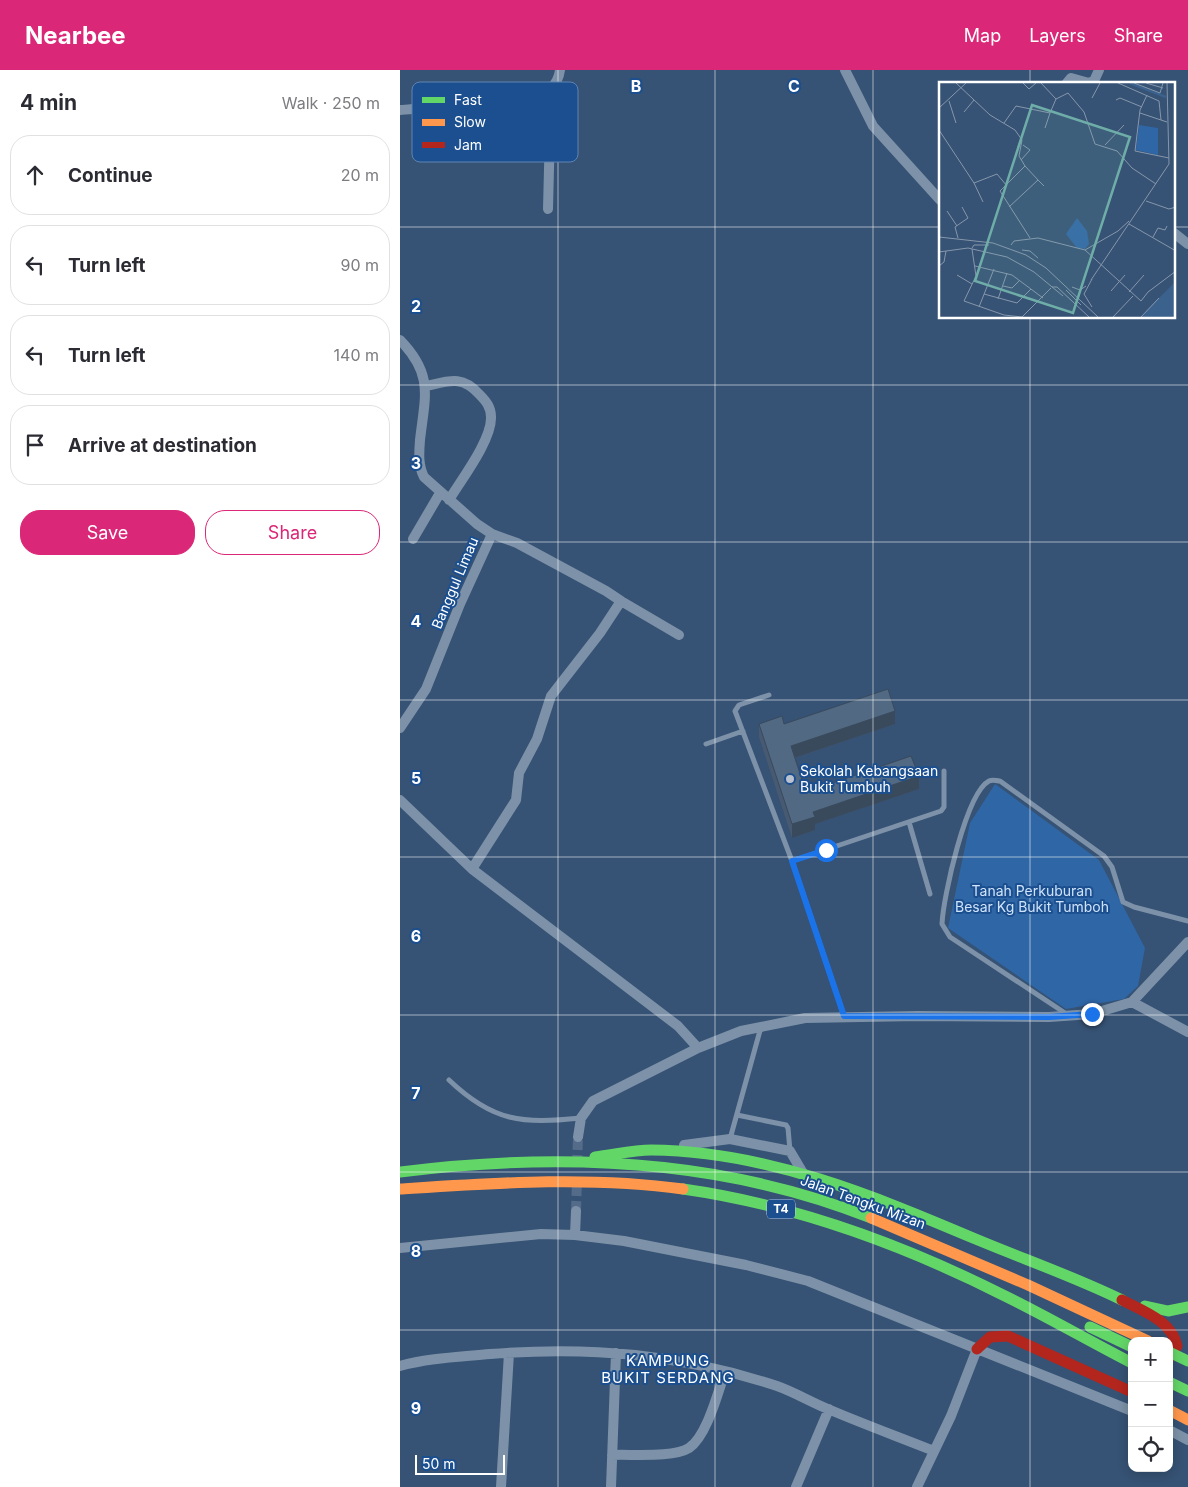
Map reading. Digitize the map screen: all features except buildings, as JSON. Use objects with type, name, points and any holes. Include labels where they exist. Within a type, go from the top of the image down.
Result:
[{"type":"highway","points":[[572,1162],[621,1151],[669,1148],[714,1152],[753,1160],[804,1174],[921,1217],[1120,1298],[1168,1311],[1188,1307]]},
{"type":"highway","name":"Jalan Tengku Mizan","points":[[400,1172],[444,1165],[502,1161],[572,1162],[658,1167],[714,1174],[764,1184],[819,1198],[887,1224],[1090,1312],[1140,1337]]},
{"type":"highway","name":"T4","points":[[400,1190],[506,1181],[575,1181],[642,1184],[717,1194],[778,1208],[844,1227],[919,1256],[986,1287],[1128,1361]]},
{"type":"highway","points":[[400,1197],[442,1186]]},
{"type":"highway","points":[[986,1287],[1070,1318],[1128,1345]]},
{"type":"highway","points":[[1120,1298],[1170,1328],[1175,1335],[1177,1346],[1173,1352]]},
{"type":"highway","points":[[977,1349],[987,1338],[997,1335],[1008,1336],[1128,1390]]},
{"type":"highway","points":[[1173,1354],[1188,1361]]},
{"type":"highway","points":[[1173,1384],[1188,1391]]},
{"type":"highway","points":[[1173,1412],[1188,1420]]},
{"type":"street","points":[[556,82],[560,70]]},
{"type":"street","points":[[845,70],[873,126],[939,199]]},
{"type":"street","points":[[1092,82],[1097,78],[1099,70]]},
{"type":"street","points":[[1068,82],[1071,78],[1085,82]]},
{"type":"street","points":[[548,209],[549,162]]},
{"type":"street","points":[[1176,234],[1188,244]]},
{"type":"street","name":"Banggul Limau","points":[[400,340],[420,365],[426,386],[419,463],[424,477],[449,500],[492,534],[463,597],[426,689],[403,716],[400,728]]},
{"type":"street","points":[[426,386],[462,381],[470,383],[488,403],[490,408],[490,428],[449,500]]},
{"type":"street","points":[[413,539],[440,492]]},
{"type":"street","points":[[492,534],[517,543],[556,566],[606,591],[679,635]]},
{"type":"street","points":[[472,869],[516,800],[519,773],[537,738],[550,696],[600,634],[621,601]]},
{"type":"street","points":[[400,800],[472,869],[678,1026],[698,1048]]},
{"type":"street","points":[[578,1137],[581,1118],[593,1101],[698,1048],[741,1031],[805,1018],[844,1016],[1070,1016],[1105,1011],[1132,1002],[1188,942]]},
{"type":"street","points":[[1132,1002],[1188,1032]]},
{"type":"street","points":[[669,1148],[730,1139],[790,1151],[804,1174]]},
{"type":"street","points":[[575,1234],[576,1211]]},
{"type":"street","points":[[400,1248],[541,1234],[575,1234],[693,1253],[808,1281],[1128,1409]]},
{"type":"street","points":[[917,1487],[951,1416],[977,1349]]},
{"type":"street","points":[[400,1366],[418,1361],[508,1353],[616,1353],[652,1356],[726,1372],[778,1386],[829,1410],[934,1451]]},
{"type":"street","points":[[501,1487],[508,1353]]},
{"type":"street","points":[[611,1487],[616,1353]]},
{"type":"street","points":[[612,1455],[672,1453],[688,1448],[702,1433],[726,1372]]},
{"type":"street","points":[[796,1487],[829,1410]]},
{"type":"street","points":[[1173,1432],[1188,1440]]},
{"type":"lane","points":[[769,695],[739,705],[736,711],[792,861],[844,1016]]},
{"type":"lane","points":[[706,744],[743,731]]},
{"type":"lane","points":[[792,861],[941,811],[944,807],[944,770]]},
{"type":"lane","points":[[1070,1016],[950,937],[942,924],[954,862],[966,822],[975,797],[988,782],[992,780],[1000,781],[1104,856],[1112,867],[1123,902],[1134,907],[1188,921]]},
{"type":"lane","points":[[909,822],[930,894]]},
{"type":"lane","points":[[730,1139],[761,1026]]},
{"type":"lane","points":[[449,1080],[469,1099],[493,1113],[520,1120],[550,1121],[581,1118]]},
{"type":"lane","points":[[737,1115],[786,1125],[788,1128],[790,1151]]},
{"type":"green space","name":"Tanah Perkuburan Besar Kg Bukit Tumboh","points":[[995,784],[1099,860],[1145,948],[1138,986],[1124,999],[1066,1009],[948,928],[970,823]]},
{"type":"tunnel","points":[[577,1165],[578,1137]]},
{"type":"tunnel","points":[[576,1211],[577,1179]]},
{"type":"traffic: fast","points":[[595,1157],[644,1150],[694,1152],[778,1167],[859,1192],[1068,1276],[1122,1300]]},
{"type":"traffic: fast","points":[[400,1172],[519,1162],[579,1162],[638,1165],[698,1172],[756,1183],[814,1198],[871,1218]]},
{"type":"traffic: fast","points":[[683,1189],[767,1205],[808,1216],[889,1244],[967,1277],[1128,1361]]},
{"type":"traffic: fast","points":[[1145,1306],[1168,1311],[1188,1307]]},
{"type":"traffic: fast","points":[[1090,1327],[1128,1345]]},
{"type":"traffic: fast","points":[[1173,1354],[1188,1361]]},
{"type":"traffic: fast","points":[[1173,1384],[1188,1391]]},
{"type":"traffic: slow","points":[[400,1189],[542,1182],[612,1183],[683,1189]]},
{"type":"traffic: slow","points":[[871,1218],[1028,1285],[1139,1337]]},
{"type":"traffic: slow","points":[[1173,1412],[1188,1420]]},
{"type":"traffic: jam","points":[[1122,1300],[1163,1323],[1174,1337],[1177,1346],[1173,1352]]},
{"type":"traffic: jam","points":[[977,1349],[990,1337],[1008,1336],[1128,1390]]},
{"type":"place","name":"Sekolah Kebangsaan Bukit Tumbuh","points":[[790,779]]},
{"type":"district","name":"KAMPUNG BUKIT SERDANG","points":[[668,1370]]},
{"type":"route","points":[[826,850],[792,861],[844,1016],[1049,1017],[1092,1014]]}]
